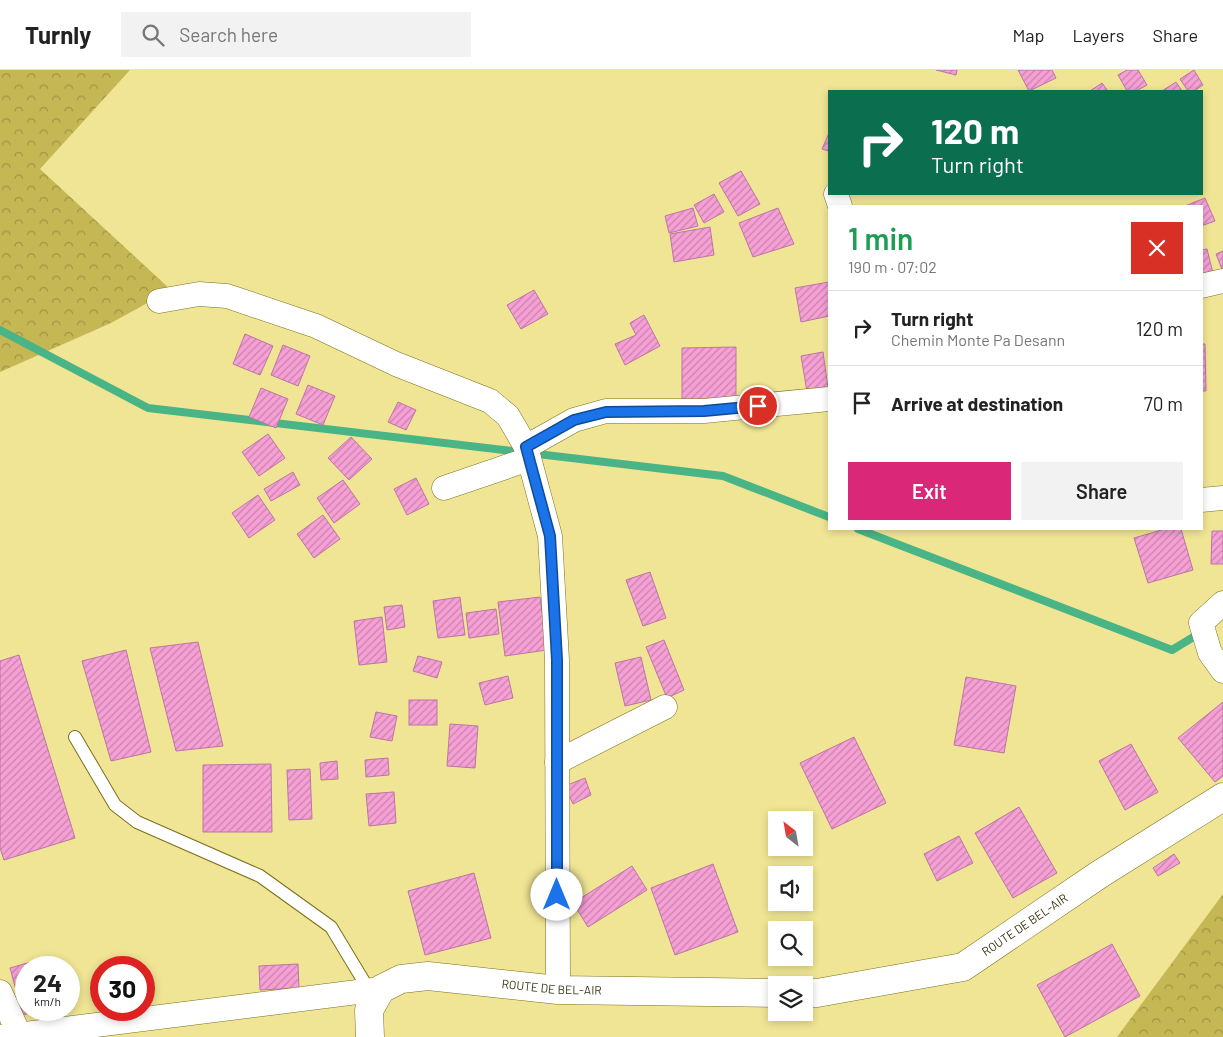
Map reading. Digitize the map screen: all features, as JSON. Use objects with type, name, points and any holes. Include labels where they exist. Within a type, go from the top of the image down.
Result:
[{"type":"street","points":[[1203,286],[1223,281]]},
{"type":"street","points":[[160,301],[199,294],[227,296],[316,326],[396,364],[490,401],[508,416],[528,453],[550,536],[557,660],[558,990]]},
{"type":"street","points":[[444,488],[528,453],[574,420],[606,412],[704,411],[828,399]]},
{"type":"street","points":[[1203,500],[1223,498]]},
{"type":"street","points":[[1223,603],[1202,630],[1210,653],[1223,671]]},
{"type":"street","points":[[557,762],[665,706]]},
{"type":"street","name":"ROUTE DE BEL-AIR","points":[[813,993],[963,967],[1100,874],[1223,797]]},
{"type":"street","name":"ROUTE DE BEL-AIR","points":[[375,989],[401,979],[428,976],[558,990],[768,993]]},
{"type":"street","points":[[0,992],[10,1036],[375,989],[369,1010],[370,1037]]},
{"type":"lane","points":[[76,738],[115,805],[138,822],[260,876],[331,927],[375,989]]},
{"type":"green space","points":[[0,70],[130,70],[40,169],[171,290],[111,323],[0,372]]},
{"type":"green space","points":[[1223,894],[1223,1037],[1117,1037]]},
{"type":"building","points":[[936,70],[957,70],[956,75]]},
{"type":"building","points":[[1018,70],[1052,70],[1056,78],[1028,90]]},
{"type":"building","points":[[1127,70],[1138,70],[1147,85],[1138,90],[1126,90],[1118,75]]},
{"type":"building","points":[[1194,70],[1203,85],[1196,90],[1187,90],[1180,79]]},
{"type":"building","points":[[1176,82],[1181,90],[1164,90]]},
{"type":"building","points":[[1102,83],[1107,90],[1092,90]]},
{"type":"building","points":[[828,135],[828,151],[822,149]]},
{"type":"building","points":[[741,171],[760,204],[738,216],[719,183]]},
{"type":"building","points":[[714,194],[724,212],[704,223],[694,205]]},
{"type":"building","points":[[1205,198],[1215,221],[1203,225],[1203,205],[1188,205]]},
{"type":"building","points":[[693,208],[698,226],[669,233],[665,216]]},
{"type":"building","points":[[778,208],[794,244],[753,257],[739,223]]},
{"type":"building","points":[[710,227],[714,255],[674,262],[670,234]]},
{"type":"building","points":[[1207,249],[1216,285],[1203,288],[1203,250]]},
{"type":"building","points":[[1223,251],[1223,272],[1216,254]]},
{"type":"building","points":[[828,282],[828,316],[801,322],[795,288]]},
{"type":"building","points":[[534,290],[548,314],[521,329],[507,305]]},
{"type":"building","points":[[644,315],[660,346],[625,365],[615,344],[636,335],[630,323]]},
{"type":"building","points":[[245,334],[273,346],[260,375],[233,364]]},
{"type":"building","points":[[1203,344],[1205,344],[1206,391],[1203,391]]},
{"type":"building","points":[[283,345],[310,356],[298,386],[271,375]]},
{"type":"building","points":[[736,347],[736,403],[682,404],[682,348]]},
{"type":"building","points":[[823,352],[828,395],[808,398],[801,356]]},
{"type":"building","points":[[308,385],[335,396],[323,425],[296,414]]},
{"type":"building","points":[[261,388],[288,399],[276,428],[249,417]]},
{"type":"building","points":[[398,402],[416,410],[406,430],[388,422]]},
{"type":"building","points":[[268,434],[285,458],[259,476],[242,452]]},
{"type":"building","points":[[351,437],[372,459],[349,480],[328,458]]},
{"type":"building","points":[[293,472],[300,485],[271,501],[264,489]]},
{"type":"building","points":[[416,478],[429,504],[407,515],[394,489]]},
{"type":"building","points":[[343,480],[360,504],[334,523],[317,498]]},
{"type":"building","points":[[258,495],[275,520],[249,538],[232,513]]},
{"type":"building","points":[[323,515],[340,539],[314,558],[297,534]]},
{"type":"building","points":[[1162,530],[1181,530],[1193,570],[1148,583],[1134,538]]},
{"type":"building","points":[[1212,531],[1223,531],[1223,564],[1211,564]]},
{"type":"building","points":[[650,572],[666,618],[643,626],[626,580]]},
{"type":"building","points":[[460,597],[465,635],[438,638],[433,601]]},
{"type":"building","points":[[540,597],[547,650],[505,656],[498,602]]},
{"type":"building","points":[[402,605],[405,627],[387,630],[384,607]]},
{"type":"building","points":[[496,609],[499,634],[469,638],[466,613]]},
{"type":"building","points":[[382,617],[387,662],[359,665],[354,621]]},
{"type":"building","points":[[664,640],[684,690],[667,698],[646,647]]},
{"type":"building","points":[[198,642],[223,746],[176,751],[150,648]]},
{"type":"building","points":[[126,650],[151,752],[111,761],[82,661]]},
{"type":"building","points":[[19,655],[75,838],[4,860],[0,848],[0,661]]},
{"type":"building","points":[[418,656],[442,662],[437,678],[413,671]]},
{"type":"building","points":[[641,657],[651,700],[625,706],[615,663]]},
{"type":"building","points":[[508,676],[513,698],[485,705],[479,683]]},
{"type":"building","points":[[966,677],[1016,686],[1004,753],[954,745]]},
{"type":"building","points":[[409,700],[437,700],[437,725],[409,725]]},
{"type":"building","points":[[1223,702],[1223,776],[1215,782],[1178,738]]},
{"type":"building","points":[[376,712],[397,716],[392,741],[370,737]]},
{"type":"building","points":[[450,724],[478,726],[475,768],[447,766]]},
{"type":"building","points":[[854,737],[886,803],[832,829],[800,763]]},
{"type":"building","points":[[1131,744],[1158,792],[1125,810],[1099,761]]},
{"type":"building","points":[[388,758],[389,775],[366,777],[365,760]]},
{"type":"building","points":[[337,761],[338,779],[321,780],[320,763]]},
{"type":"building","points":[[271,764],[272,832],[203,832],[203,765]]},
{"type":"building","points":[[310,769],[312,819],[289,820],[287,770]]},
{"type":"building","points":[[585,778],[591,795],[573,804],[565,786]]},
{"type":"building","points":[[394,792],[396,823],[369,826],[366,794]]},
{"type":"building","points":[[1019,807],[1057,873],[1013,898],[975,833]]},
{"type":"building","points":[[959,836],[973,863],[937,881],[924,854]]},
{"type":"building","points":[[1174,854],[1180,863],[1158,876],[1153,868]]},
{"type":"building","points":[[713,864],[738,932],[675,955],[651,888]]},
{"type":"building","points":[[632,866],[647,890],[588,927],[573,903]]},
{"type":"building","points":[[474,873],[491,938],[425,955],[408,891]]},
{"type":"building","points":[[1112,944],[1140,996],[1065,1037],[1037,985]]},
{"type":"building","points":[[298,964],[299,988],[260,990],[259,966]]},
{"type":"building","points":[[15,967],[15,986],[10,968]]},
{"type":"waterway","points":[[0,330],[148,408],[723,476],[828,517]]},
{"type":"waterway","points":[[861,530],[1172,650],[1200,633]]},
{"type":"route","points":[[557,895],[557,660],[550,536],[526,447],[574,420],[606,412],[704,411],[758,406]]}]
